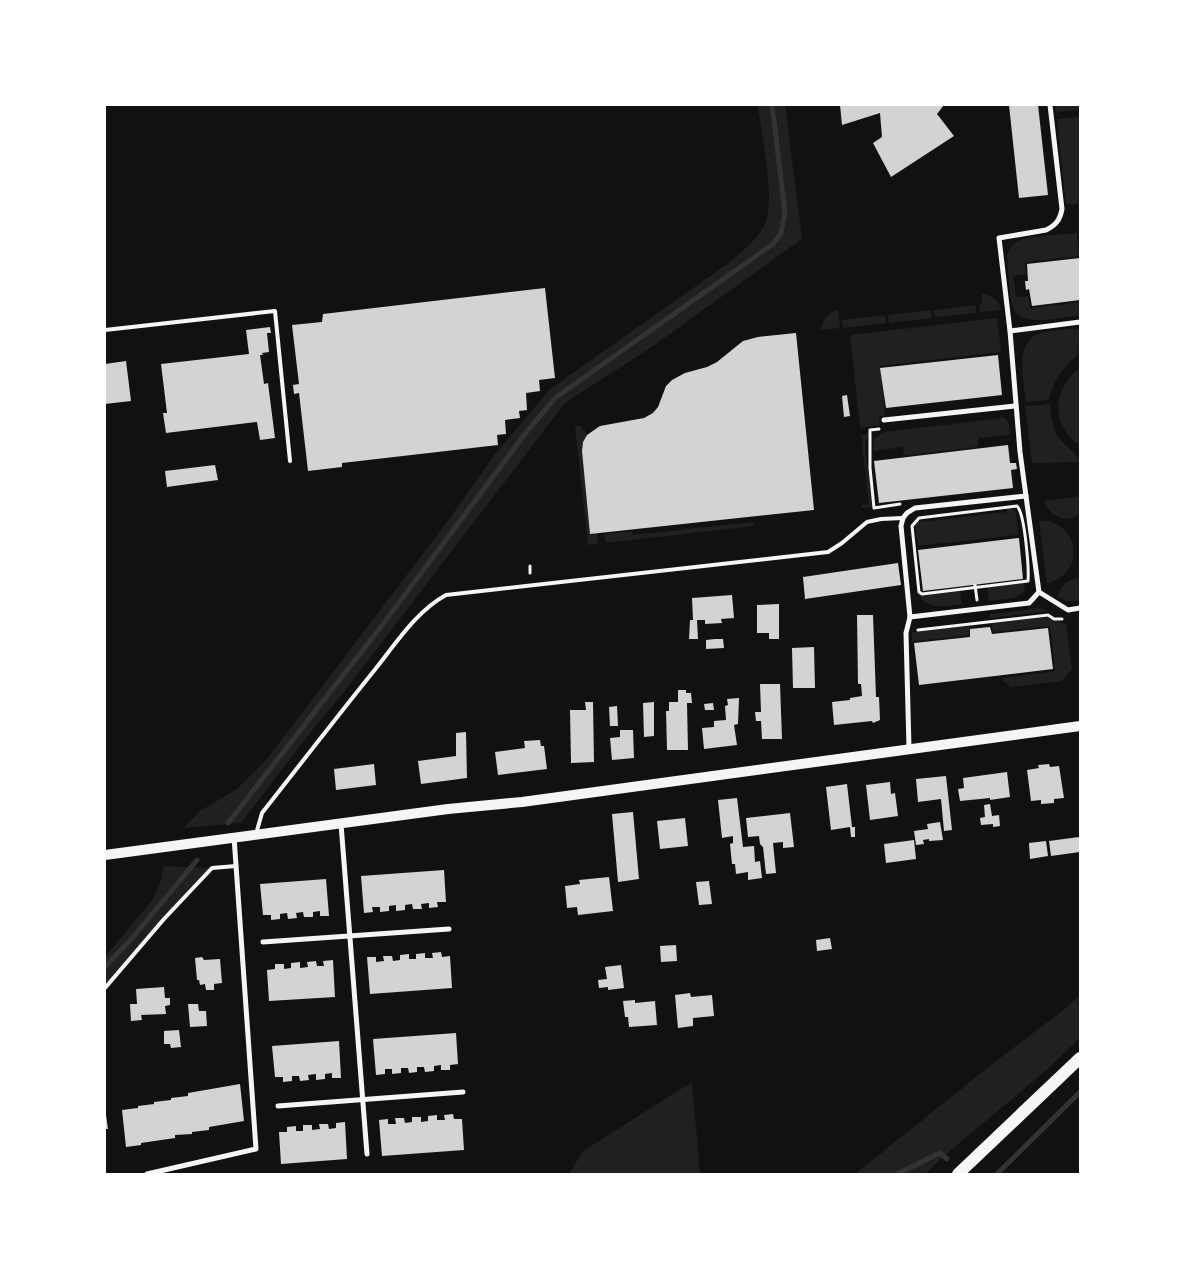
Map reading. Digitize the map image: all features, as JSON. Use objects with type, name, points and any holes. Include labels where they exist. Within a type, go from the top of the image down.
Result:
[{"type":"main road","points":[[105,855],[448,808],[522,802],[1080,726]]},
{"type":"main road","points":[[958,1174],[1080,1058]]},
{"type":"street","points":[[910,618],[1029,603],[1039,592],[1015,406],[1010,331],[999,238],[1046,230],[1060,219],[1062,208],[1050,105]]},
{"type":"street","points":[[1010,331],[1080,322]]},
{"type":"street","points":[[884,420],[1015,406]]},
{"type":"street","points":[[910,748],[906,633],[910,618],[901,533],[903,518],[915,508],[1026,496]]},
{"type":"street","points":[[1039,592],[1068,610],[1080,608]]},
{"type":"street","points":[[341,823],[367,1154]]},
{"type":"street","points":[[147,1174],[256,1149],[234,836]]},
{"type":"street","points":[[263,942],[448,929]]},
{"type":"street","points":[[278,1106],[463,1092]]},
{"type":"lane","points":[[105,330],[275,312],[290,461]]},
{"type":"lane","points":[[256,834],[262,813],[349,701],[418,617],[435,601],[446,595],[828,552],[868,522],[881,519],[903,518]]},
{"type":"lane","points":[[105,988],[212,868],[236,866]]},
{"type":"lane","points":[[975,1165],[992,1142]]},
{"type":"path","points":[[884,420],[881,429],[870,430],[870,468],[874,508],[902,504]]},
{"type":"path","points":[[1017,506],[1021,510],[1028,581],[976,588],[922,594],[919,592],[912,526],[919,518],[1017,506]]},
{"type":"path","points":[[530,566],[530,573]]},
{"type":"path","points":[[906,633],[916,630],[1048,615],[1054,619],[1064,619]]},
{"type":"shaded area","points":[[758,105],[785,105],[802,239],[653,346],[565,403],[344,692],[241,823],[184,828],[200,811],[237,789],[267,759],[450,518],[495,454],[550,389],[730,262],[760,233],[766,221],[769,196]]},
{"type":"shaded area","points":[[1055,105],[1080,105],[1080,110],[1056,112]]},
{"type":"shaded area","points":[[1080,117],[1080,203],[1066,205],[1057,119]]},
{"type":"shaded area","points":[[1077,233],[1079,256],[1025,262],[1026,274],[1013,276],[1016,297],[1028,296],[1030,308],[1080,302],[1080,315],[1032,320],[1017,314],[1011,301],[1009,289],[1007,257],[1010,248],[1013,244],[1023,239]]},
{"type":"shaded area","points":[[982,294],[989,296],[999,303],[1001,310],[980,312],[979,305],[982,304]]},
{"type":"shaded area","points":[[976,305],[976,313],[935,317],[934,310]]},
{"type":"shaded area","points":[[838,310],[840,328],[821,330],[826,317]]},
{"type":"shaded area","points":[[931,310],[932,318],[889,323],[888,315]]},
{"type":"shaded area","points":[[885,315],[886,323],[843,328],[842,320]]},
{"type":"shaded area","points":[[997,318],[1001,352],[880,366],[885,416],[879,416],[880,425],[860,428],[850,335]]},
{"type":"shaded area","points":[[1080,328],[1078,355],[1067,364],[1059,375],[1049,400],[1026,402],[1022,363],[1023,353],[1032,337],[1050,331]]},
{"type":"shaded area","points":[[1080,367],[1080,446],[1063,428],[1058,407],[1064,386]]},
{"type":"shaded area","points":[[1050,404],[1052,422],[1057,434],[1074,452],[1079,462],[1032,463],[1025,406]]},
{"type":"shaded area","points":[[1001,415],[1009,423],[1010,435],[978,438],[978,447],[904,456],[903,447],[873,451],[874,439],[885,432],[1001,418]]},
{"type":"shaded area","points":[[580,425],[587,435],[583,442],[582,451],[590,534],[597,533],[598,544],[588,545],[575,426]]},
{"type":"shaded area","points":[[869,434],[865,448],[872,507],[862,508],[862,505],[869,504],[861,435]]},
{"type":"shaded area","points":[[1080,496],[1080,514],[1069,518],[1054,515],[1044,501]]},
{"type":"shaded area","points":[[1007,509],[1012,509],[1016,512],[1018,535],[918,546],[915,523],[919,519],[919,522],[1007,512]]},
{"type":"shaded area","points":[[1039,521],[1052,522],[1063,528],[1070,537],[1073,547],[1073,559],[1068,569],[1060,578],[1047,583]]},
{"type":"shaded area","points":[[753,522],[754,526],[606,543],[604,534],[632,531],[633,535]]},
{"type":"shaded area","points":[[1080,578],[1080,601],[1066,601],[1058,597],[1065,583]]},
{"type":"shaded area","points":[[1024,583],[1025,589],[1014,598],[989,601],[987,587]]},
{"type":"shaded area","points":[[960,590],[962,604],[950,606],[932,605],[922,600],[918,595]]},
{"type":"shaded area","points":[[1040,608],[1049,611],[990,618],[990,614]]},
{"type":"shaded area","points":[[1046,617],[1066,624],[1072,669],[1062,681],[1011,687],[1003,681],[1003,678],[1055,671],[1050,626],[993,632],[991,623]]},
{"type":"shaded area","points":[[969,626],[969,635],[912,642],[912,632]]},
{"type":"shaded area","points":[[163,866],[212,868],[105,988],[105,957],[153,899],[162,878]]},
{"type":"shaded area","points":[[1080,995],[1080,1038],[1043,1073],[925,1174],[855,1174],[1000,1058],[1061,1012]]},
{"type":"shaded area","points":[[692,1082],[700,1174],[569,1174],[583,1151]]},
{"type":"building","points":[[840,105],[944,105],[937,114],[954,136],[891,177],[873,143],[882,137],[880,113],[842,125]]},
{"type":"building","points":[[1009,105],[1038,105],[1048,195],[1019,198]]},
{"type":"building","points":[[1080,258],[1080,300],[1032,306],[1029,289],[1026,290],[1025,281],[1028,281],[1027,264]]},
{"type":"building","points":[[545,288],[555,378],[539,380],[540,391],[526,393],[527,410],[519,411],[520,418],[505,420],[506,434],[497,435],[498,445],[342,463],[342,467],[308,471],[299,393],[294,394],[293,385],[299,384],[292,325],[322,322],[323,314]]},
{"type":"building","points":[[270,327],[271,333],[267,333],[269,352],[260,355],[264,384],[268,383],[275,438],[260,440],[257,422],[166,433],[163,413],[167,413],[161,364],[249,354],[246,330]]},
{"type":"building","points":[[796,333],[814,510],[590,534],[582,451],[583,442],[587,435],[600,426],[644,418],[653,413],[658,407],[666,386],[672,380],[685,373],[717,362],[743,341],[758,337]]},
{"type":"building","points":[[998,355],[1002,395],[886,408],[880,368]]},
{"type":"building","points":[[126,361],[131,401],[105,404],[105,364]]},
{"type":"building","points":[[847,395],[850,416],[844,417],[842,396]]},
{"type":"building","points":[[1008,445],[1010,463],[1016,463],[1017,469],[1011,470],[1013,488],[879,503],[874,461]]},
{"type":"building","points":[[215,465],[218,480],[167,487],[165,471]]},
{"type":"building","points":[[1019,538],[1023,579],[923,591],[918,550]]},
{"type":"building","points":[[898,563],[901,585],[805,599],[803,577]]},
{"type":"building","points":[[732,595],[734,618],[721,619],[722,623],[705,624],[705,620],[697,620],[698,639],[689,639],[690,620],[693,620],[692,598]]},
{"type":"building","points":[[779,604],[779,639],[769,639],[769,633],[757,633],[757,605]]},
{"type":"building","points":[[857,615],[873,615],[876,697],[879,697],[880,720],[873,723],[872,721],[834,725],[832,702],[850,700],[850,698],[862,696],[861,684],[858,684]]},
{"type":"building","points":[[990,627],[992,634],[1048,628],[1053,669],[919,685],[914,643],[970,637],[970,629]]},
{"type":"building","points":[[723,639],[724,648],[706,649],[706,640]]},
{"type":"building","points":[[814,647],[815,688],[793,688],[792,648]]},
{"type":"building","points":[[760,684],[780,684],[782,739],[762,739],[761,721],[756,721],[755,712],[761,712]]},
{"type":"building","points":[[678,690],[686,690],[686,693],[691,693],[692,703],[687,703],[688,750],[667,750],[666,711],[669,711],[669,702],[678,702]]},
{"type":"building","points":[[739,698],[738,724],[734,725],[737,745],[704,749],[702,728],[714,727],[714,721],[726,720],[725,706],[728,705],[727,699]]},
{"type":"building","points":[[585,702],[593,702],[594,762],[571,763],[570,710],[586,710]]},
{"type":"building","points":[[654,702],[654,736],[644,737],[643,703]]},
{"type":"building","points":[[713,703],[714,710],[705,710],[704,704]]},
{"type":"building","points":[[617,706],[618,726],[610,726],[609,707]]},
{"type":"building","points":[[620,730],[633,730],[634,758],[612,760],[610,738],[620,737]]},
{"type":"building","points":[[466,732],[467,778],[421,784],[418,761],[456,756],[456,733]]},
{"type":"building","points":[[540,740],[541,746],[544,746],[547,769],[498,775],[495,752],[525,748],[524,741]]},
{"type":"building","points":[[374,764],[376,785],[336,790],[334,769]]},
{"type":"building","points":[[1049,764],[1050,767],[1059,766],[1064,798],[1054,799],[1054,803],[1041,804],[1041,800],[1031,801],[1027,770],[1039,768],[1038,765]]},
{"type":"building","points":[[1007,772],[1010,797],[960,801],[958,789],[964,788],[963,778]]},
{"type":"building","points":[[946,776],[952,830],[944,831],[941,799],[918,802],[916,779]]},
{"type":"building","points":[[890,782],[891,794],[895,793],[898,816],[870,820],[866,785]]},
{"type":"building","points":[[847,784],[855,837],[851,837],[850,827],[831,830],[826,787]]},
{"type":"building","points":[[737,798],[743,847],[754,846],[755,862],[760,861],[762,878],[748,880],[748,872],[736,874],[735,864],[732,864],[730,844],[733,843],[733,836],[722,838],[718,800]]},
{"type":"building","points":[[990,804],[992,816],[999,815],[1000,826],[993,827],[993,824],[981,825],[980,818],[985,817],[984,805]]},
{"type":"building","points":[[633,812],[639,879],[618,882],[612,814]]},
{"type":"building","points":[[790,813],[794,847],[783,848],[783,842],[773,843],[776,873],[766,874],[763,847],[760,844],[759,836],[748,837],[746,818]]},
{"type":"building","points":[[685,818],[688,846],[660,849],[657,821]]},
{"type":"building","points":[[940,822],[943,840],[923,840],[924,844],[916,845],[914,831],[928,829],[927,824]]},
{"type":"building","points":[[1079,837],[1080,852],[1051,856],[1049,841]]},
{"type":"building","points":[[914,840],[916,859],[886,863],[884,844]]},
{"type":"building","points":[[1046,841],[1048,856],[1030,859],[1029,843]]},
{"type":"building","points":[[444,870],[446,902],[437,902],[438,907],[429,908],[429,903],[421,904],[422,909],[413,909],[412,904],[405,905],[405,910],[396,911],[396,905],[389,906],[389,911],[380,912],[380,907],[372,907],[373,912],[364,913],[361,876]]},
{"type":"building","points":[[609,877],[613,911],[578,915],[577,907],[567,908],[565,886],[580,884],[579,880]]},
{"type":"building","points":[[326,879],[329,916],[320,916],[320,911],[313,912],[313,917],[304,917],[303,912],[296,913],[297,918],[288,919],[287,913],[280,914],[280,919],[271,920],[271,915],[263,915],[260,884]]},
{"type":"building","points":[[709,881],[712,904],[699,905],[696,882]]},
{"type":"building","points":[[830,938],[832,949],[817,951],[816,940]]},
{"type":"building","points":[[676,945],[677,961],[661,962],[660,946]]},
{"type":"building","points":[[441,952],[442,957],[450,956],[452,988],[370,994],[367,957],[376,957],[376,962],[384,961],[383,956],[392,956],[393,961],[400,960],[400,955],[409,954],[409,959],[416,959],[416,954],[425,953],[425,958],[433,958],[432,953]]},
{"type":"building","points":[[202,957],[204,960],[220,959],[222,983],[214,984],[214,990],[206,990],[205,984],[200,985],[199,980],[197,980],[195,958]]},
{"type":"building","points":[[333,960],[335,997],[269,1001],[267,970],[275,969],[275,964],[284,964],[284,969],[291,968],[291,963],[300,962],[300,968],[308,967],[307,962],[316,961],[317,966],[324,966],[323,961]]},
{"type":"building","points":[[621,965],[624,988],[608,990],[608,987],[599,988],[598,980],[607,979],[605,967]]},
{"type":"building","points":[[164,987],[165,998],[170,998],[170,1005],[165,1006],[166,1014],[141,1015],[142,1020],[131,1021],[130,1004],[137,1004],[136,989]]},
{"type":"building","points":[[690,993],[691,997],[712,995],[714,1016],[693,1018],[693,1026],[678,1028],[675,995]]},
{"type":"building","points":[[635,1000],[635,1003],[655,1001],[657,1025],[629,1027],[628,1017],[625,1017],[623,1001]]},
{"type":"building","points":[[188,1004],[198,1004],[199,1011],[206,1011],[207,1026],[190,1027]]},
{"type":"building","points":[[179,1030],[181,1047],[171,1048],[170,1044],[164,1044],[164,1031]]},
{"type":"building","points":[[456,1033],[458,1064],[450,1065],[450,1070],[441,1070],[441,1065],[434,1066],[434,1071],[425,1072],[424,1067],[417,1067],[417,1072],[409,1073],[408,1068],[401,1068],[401,1073],[392,1074],[392,1069],[385,1069],[385,1074],[376,1075],[373,1039]]},
{"type":"building","points":[[339,1041],[341,1078],[332,1078],[332,1073],[325,1074],[325,1079],[316,1080],[316,1074],[308,1075],[309,1080],[300,1081],[299,1076],[292,1076],[292,1081],[283,1082],[283,1077],[275,1077],[272,1046]]},
{"type":"building","points":[[240,1084],[244,1121],[209,1127],[209,1130],[192,1132],[192,1134],[175,1135],[175,1138],[126,1147],[122,1110],[171,1100],[171,1098],[188,1096],[188,1093]]},
{"type":"building","points":[[453,1114],[454,1119],[462,1119],[464,1150],[382,1156],[379,1120],[388,1119],[388,1124],[396,1124],[395,1118],[404,1118],[405,1123],[412,1122],[412,1117],[421,1117],[421,1122],[428,1121],[428,1116],[437,1115],[437,1120],[445,1120],[444,1115]]},
{"type":"building","points":[[106,1115],[108,1129],[105,1129]]},
{"type":"building","points":[[345,1122],[347,1159],[281,1164],[279,1132],[287,1132],[287,1127],[296,1126],[296,1131],[303,1131],[303,1125],[312,1125],[312,1130],[320,1129],[319,1124],[328,1124],[329,1129],[336,1128],[336,1123]]},
{"type":"waterway","points":[[228,823],[380,628],[525,434],[555,398],[773,244],[781,233],[785,212],[772,105]]},
{"type":"waterway","points":[[105,967],[133,937],[197,860]]},
{"type":"waterway","points":[[997,1174],[1080,1092]]},
{"type":"waterway","points":[[897,1174],[940,1153],[947,1159]]}]
